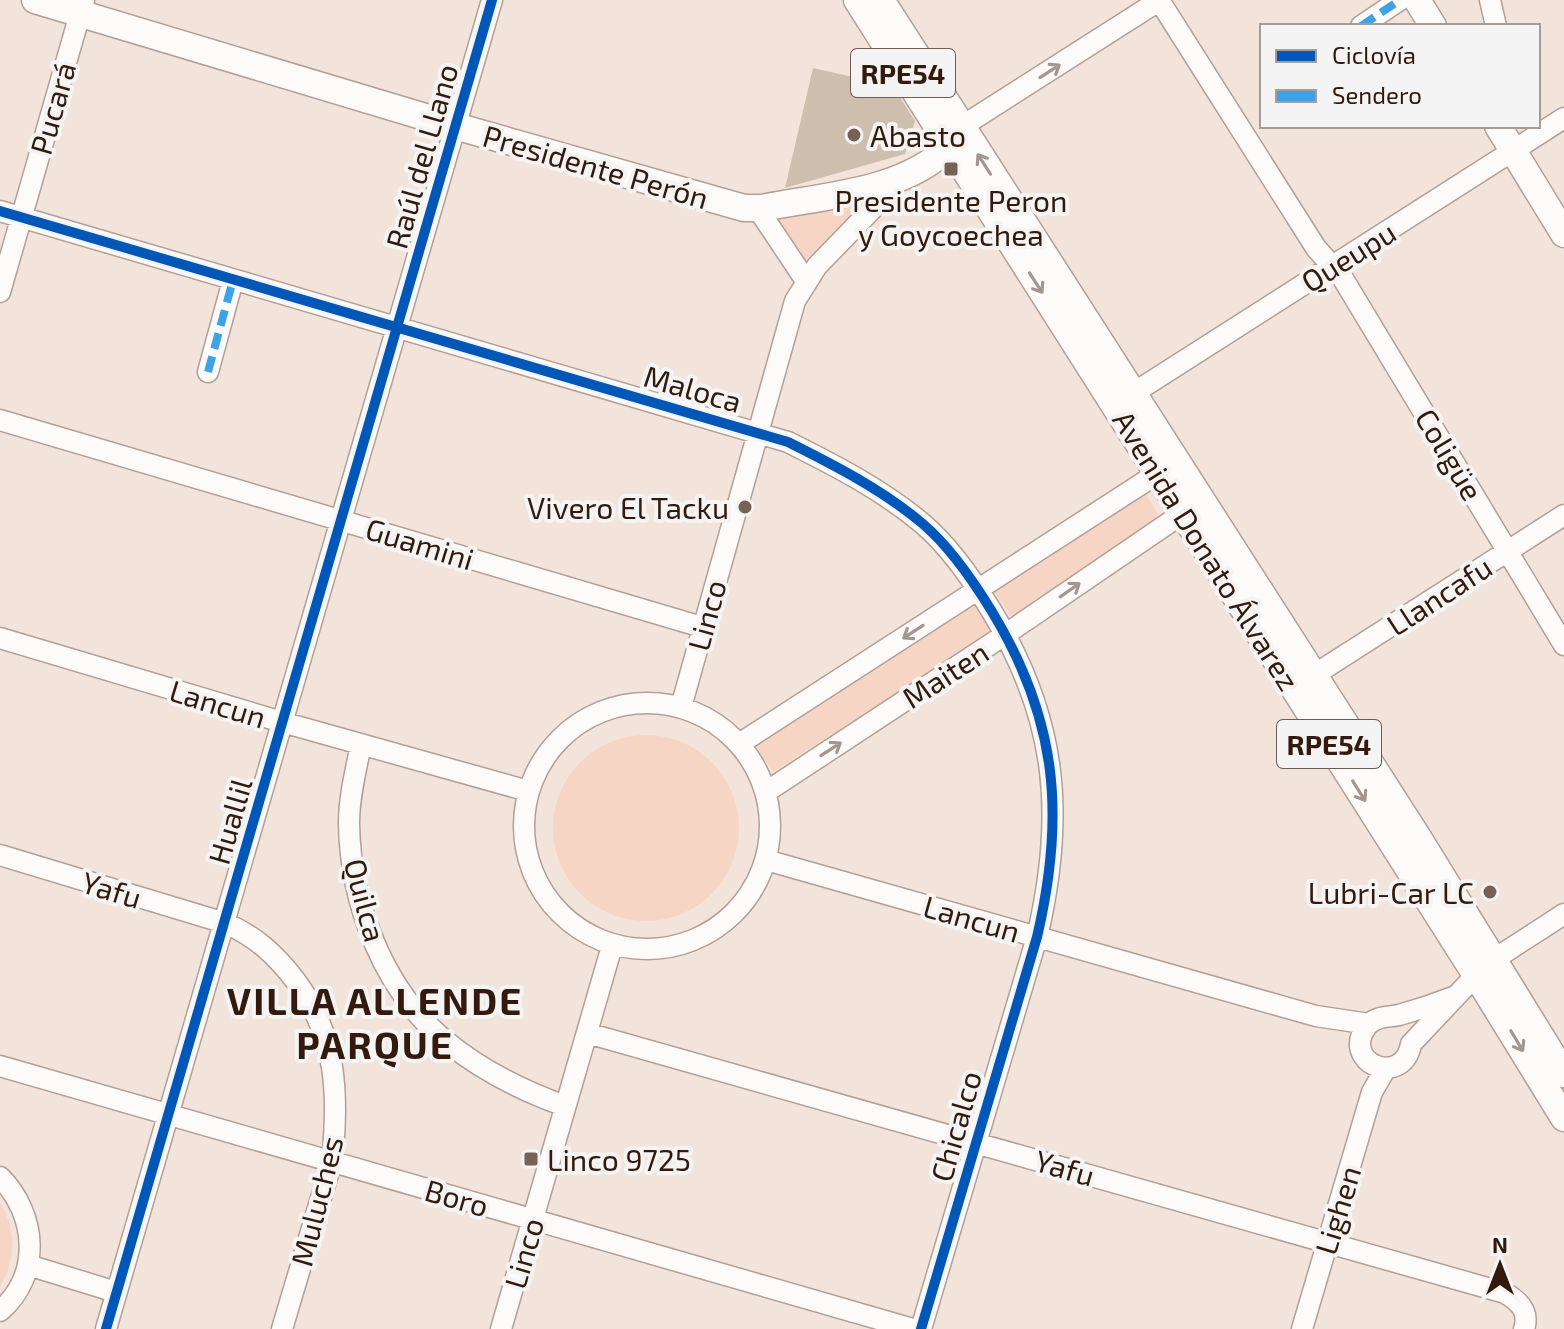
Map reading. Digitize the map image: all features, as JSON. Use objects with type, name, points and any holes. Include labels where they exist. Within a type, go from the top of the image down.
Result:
[{"type":"main road","name":"Presidente Perón","points":[[35,0],[82,6],[455,126],[726,203],[758,209],[895,181],[934,162],[956,138]]},
{"type":"main road","name":"RPE54","points":[[857,0],[956,138]]},
{"type":"main road","name":"RPE54","points":[[881,0],[956,138]]},
{"type":"main road","points":[[1417,0],[1432,24]]},
{"type":"main road","points":[[1499,128],[1564,234]]},
{"type":"main road","name":"Avenida Donato Álvarez","points":[[956,138],[1132,394],[1167,468]]},
{"type":"main road","name":"Avenida Donato Álvarez","points":[[956,138],[1485,968],[1564,1074]]},
{"type":"main road","name":"Avenida Donato Álvarez","points":[[1192,506],[1314,675],[1419,839],[1564,1118]]},
{"type":"street","name":"Raúl del Llano","points":[[396,325],[492,0]]},
{"type":"street","points":[[956,138],[972,120],[1159,0]]},
{"type":"street","name":"Coligüe","points":[[1159,0],[1316,248],[1342,277],[1564,645]]},
{"type":"street","points":[[1364,24],[1400,0]]},
{"type":"street","points":[[1490,0],[1496,24]]},
{"type":"street","name":"Pucará","points":[[0,292],[82,6]]},
{"type":"street","name":"Queupu","points":[[1132,394],[1514,151],[1537,130],[1564,118]]},
{"type":"street","name":"Linco","points":[[681,707],[795,301],[806,281],[895,181]]},
{"type":"street","points":[[758,209],[806,281]]},
{"type":"street","name":"Maloca","points":[[0,211],[757,431],[788,442],[825,461],[903,508],[941,542],[979,590],[1006,634],[1029,683],[1043,727],[1053,794],[1052,835],[1049,876],[1037,937]]},
{"type":"street","points":[[208,372],[233,280]]},
{"type":"street","name":"Huallil","points":[[106,1329],[396,325]]},
{"type":"street","name":"Guamini","points":[[0,420],[702,627]]},
{"type":"street","name":"Maiten","points":[[739,744],[1167,468]]},
{"type":"street","name":"Maiten","points":[[766,792],[1006,634],[1192,506]]},
{"type":"street","name":"Llancafu","points":[[1314,675],[1564,515]]},
{"type":"street","name":"Lancun","points":[[0,638],[528,791]]},
{"type":"street","points":[[656,703],[681,707],[704,717],[739,744],[755,766],[766,792],[770,837],[766,860],[754,888],[734,913],[709,933],[680,945],[648,949],[612,946],[586,933],[560,913],[540,887],[527,857],[523,824],[528,791],[539,766],[555,743],[576,725],[601,712],[628,704],[656,703]]},
{"type":"street","name":"Quilca","points":[[361,744],[351,792],[352,862],[358,895],[372,937],[386,965],[411,1005],[446,1042],[523,1091],[565,1106]]},
{"type":"street","name":"Yafu","points":[[0,855],[225,923]]},
{"type":"street","name":"Lancun","points":[[766,860],[1316,1016],[1341,1028],[1378,1067],[1386,1068],[1406,1058],[1411,1044],[1453,997],[1485,968],[1564,914]]},
{"type":"street","name":"Muluches","points":[[225,923],[248,933],[268,949],[307,996],[323,1026],[332,1063],[336,1100],[332,1161],[282,1329]]},
{"type":"street","name":"Chicalco","points":[[921,1329],[1037,937]]},
{"type":"street","name":"Linco","points":[[501,1329],[612,946]]},
{"type":"street","name":"Lancun","points":[[1316,1016],[1379,1021],[1453,997]]},
{"type":"street","points":[[1363,1052],[1364,1030],[1379,1021],[1402,1023],[1411,1044]]},
{"type":"street","name":"Yafu","points":[[587,1033],[1505,1293],[1518,1300],[1523,1308],[1525,1325]]},
{"type":"street","name":"Lighen","points":[[1363,1052],[1372,1092]]},
{"type":"street","name":"Boro","points":[[0,1066],[913,1329]]},
{"type":"street","name":"Lighen","points":[[1302,1329],[1372,1092],[1386,1068]]},
{"type":"street","points":[[0,1177],[17,1196],[28,1223],[30,1251],[28,1265],[15,1294],[0,1311]]},
{"type":"street","points":[[28,1265],[116,1292]]},
{"type":"shaded area","points":[[879,192],[800,265],[762,208]]},
{"type":"shaded area","points":[[1144,490],[1160,518],[1015,622],[992,588]]},
{"type":"shaded area","points":[[977,603],[994,631],[773,772],[755,745]]},
{"type":"shaded area","points":[[646,735],[682,742],[712,762],[732,792],[739,828],[732,864],[712,894],[682,914],[646,921],[610,914],[580,894],[560,864],[553,828],[560,792],[580,762],[610,742]]},
{"type":"shaded area","points":[[0,1203],[12,1234],[12,1256],[0,1287]]},
{"type":"building","name":"Abasto","points":[[813,68],[893,86],[915,121],[905,154],[785,188]]},
{"type":"marked path","points":[[1364,24],[1400,0]]},
{"type":"marked path","points":[[208,372],[233,280]]},
{"type":"cycle path","points":[[106,1329],[492,0]]},
{"type":"cycle path","points":[[0,211],[788,442],[892,500],[923,524],[951,553],[991,610],[1030,689],[1050,768],[1053,808],[1046,892],[1037,937],[921,1329]]},
{"type":"place","name":"Abasto","points":[[854,135]]},
{"type":"place","name":"Presidente Peron y Goycoechea","points":[[951,169]]},
{"type":"place","name":"Vivero El Tacku","points":[[745,507]]},
{"type":"place","name":"Lubri-Car LC","points":[[1490,892]]},
{"type":"place","name":"Linco 9725","points":[[531,1159]]},
{"type":"district","name":"VILLA ALLENDE PARQUE","points":[[375,1022]]}]
